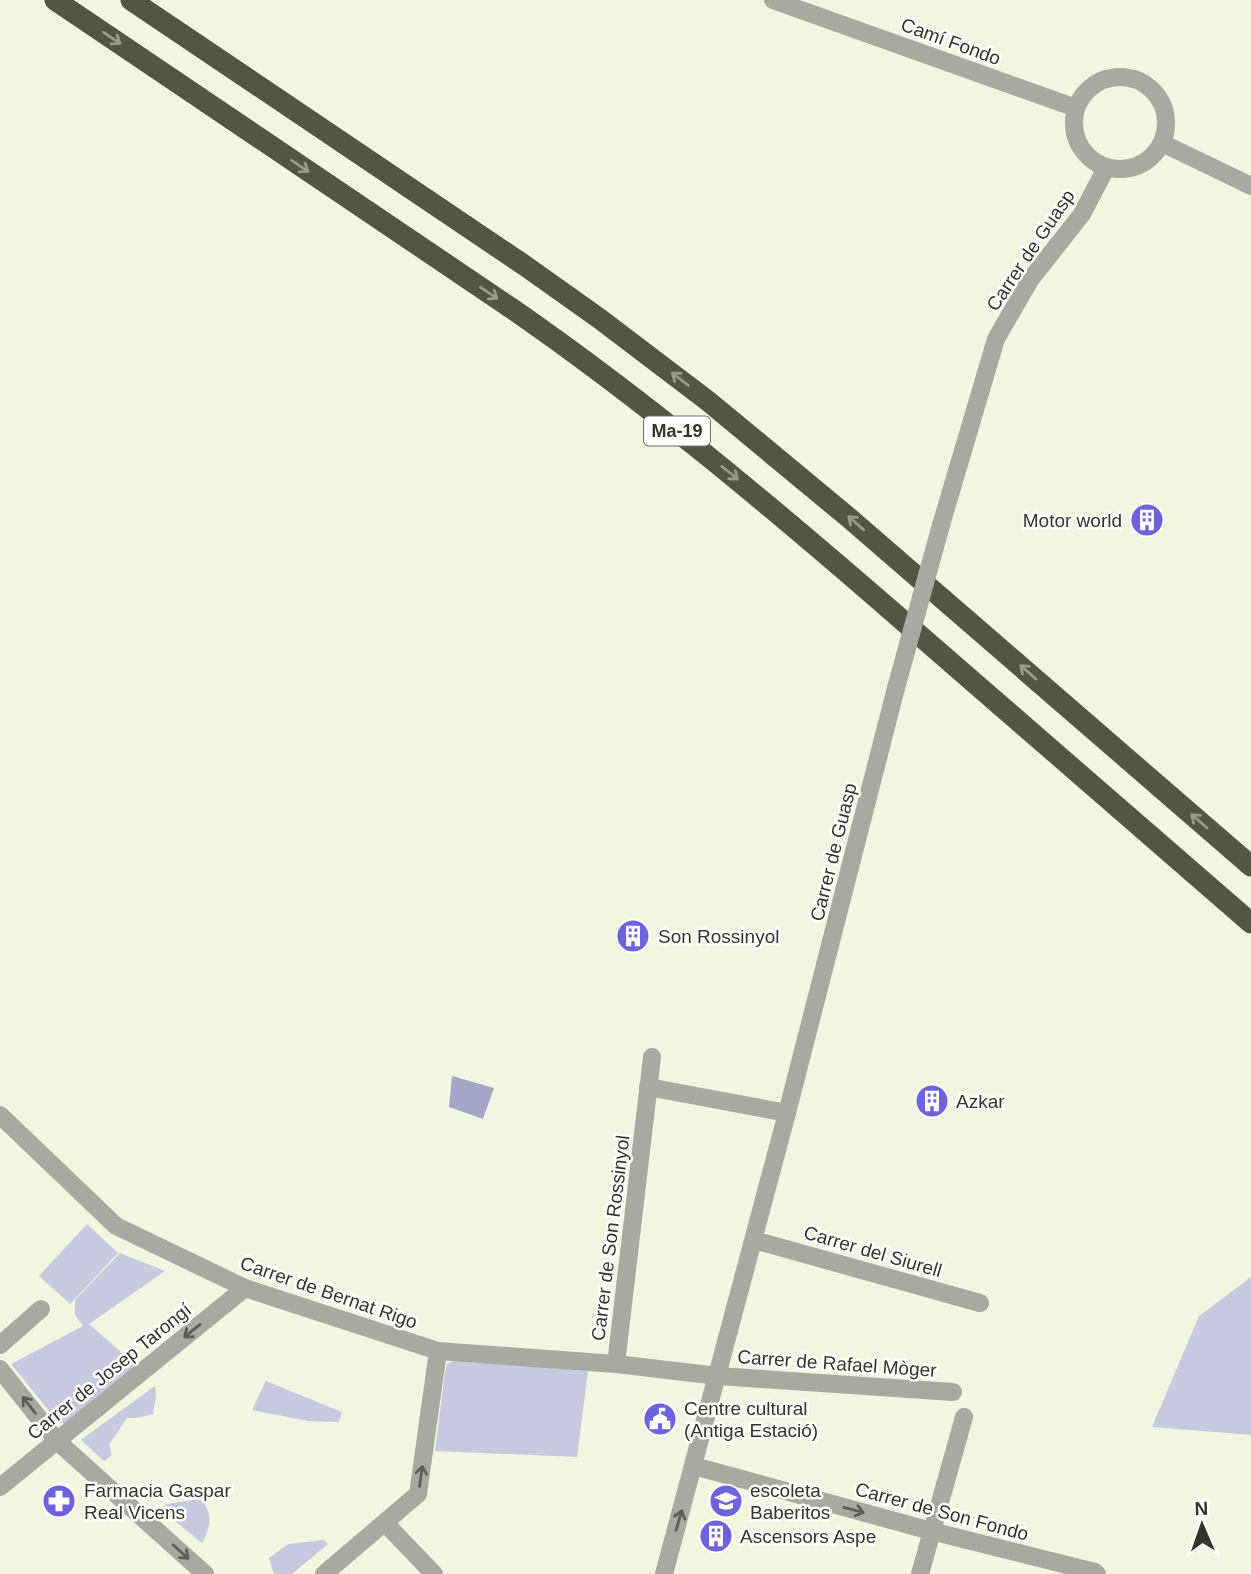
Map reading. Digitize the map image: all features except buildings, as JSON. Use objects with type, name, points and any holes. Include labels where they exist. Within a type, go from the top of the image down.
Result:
[{"type":"highway","name":"Ma-19","points":[[55,0],[514,310],[648,409],[825,552],[1251,923]]},
{"type":"highway","name":"Ma-19","points":[[131,0],[495,245],[600,319],[699,394],[858,525],[1251,866]]},
{"type":"street","name":"Camí Fondo","points":[[773,0],[1076,108]]},
{"type":"street","points":[[1131,78],[1144,83],[1162,103],[1166,116],[1162,143],[1145,163],[1119,170],[1106,167],[1093,161],[1082,150],[1073,123],[1076,108],[1082,96],[1104,79],[1131,78]]},
{"type":"street","points":[[1162,143],[1251,186]]},
{"type":"street","name":"Carrer de Guasp","points":[[664,1574],[754,1240],[896,688],[996,339],[1030,280],[1082,214],[1106,167]]},
{"type":"street","name":"Carrer de Son Rossinyol","points":[[652,1057],[616,1364],[718,1376]]},
{"type":"street","points":[[649,1087],[787,1113]]},
{"type":"street","name":"Carrer de Bernat Rigo","points":[[0,1115],[116,1226],[245,1288],[438,1351],[616,1364]]},
{"type":"street","name":"Carrer del Siurell","points":[[754,1240],[980,1303]]},
{"type":"street","name":"Carrer de Josep Tarongí","points":[[0,1487],[245,1288]]},
{"type":"street","points":[[0,1345],[41,1309]]},
{"type":"street","points":[[324,1574],[418,1494],[438,1351]]},
{"type":"street","points":[[0,1368],[57,1441],[205,1574]]},
{"type":"street","name":"Carrer de Rafael Mòger","points":[[718,1376],[953,1392]]},
{"type":"street","points":[[919,1574],[964,1417]]},
{"type":"street","name":"Carrer de Son Fondo","points":[[694,1466],[1097,1574]]},
{"type":"street","points":[[385,1523],[434,1574]]},
{"type":"shaded area","points":[[452,1076],[494,1088],[483,1119],[449,1107]]},
{"type":"shaded area","points":[[87,1224],[118,1253],[70,1304],[39,1276]]},
{"type":"shaded area","points":[[120,1253],[165,1271],[89,1324],[138,1367],[66,1423],[59,1423],[11,1364],[83,1326],[75,1315],[75,1300]]},
{"type":"shaded area","points":[[1251,1277],[1251,1435],[1152,1427],[1199,1316]]},
{"type":"shaded area","points":[[455,1360],[588,1371],[577,1457],[435,1451],[445,1371],[447,1364]]},
{"type":"shaded area","points":[[266,1381],[342,1412],[339,1422],[308,1421],[252,1410]]},
{"type":"shaded area","points":[[155,1386],[153,1414],[127,1418],[109,1445],[112,1455],[104,1461],[82,1441],[82,1439]]},
{"type":"shaded area","points":[[199,1499],[207,1508],[210,1520],[202,1543],[160,1509],[167,1504]]},
{"type":"shaded area","points":[[324,1540],[328,1544],[292,1574],[274,1574],[269,1558],[288,1544]]},
{"type":"place","name":"Motor world","points":[[1147,520]]},
{"type":"place","name":"Son Rossinyol","points":[[633,936]]},
{"type":"place","name":"Azkar","points":[[932,1101]]},
{"type":"place","name":"Centre cultural (Antiga Estació)","points":[[660,1419]]},
{"type":"place","name":"Farmacia Gaspar Real Vicens","points":[[59,1501]]},
{"type":"place","name":"escoleta Baberitos","points":[[726,1501]]},
{"type":"place","name":"Ascensors Aspe","points":[[716,1536]]}]
